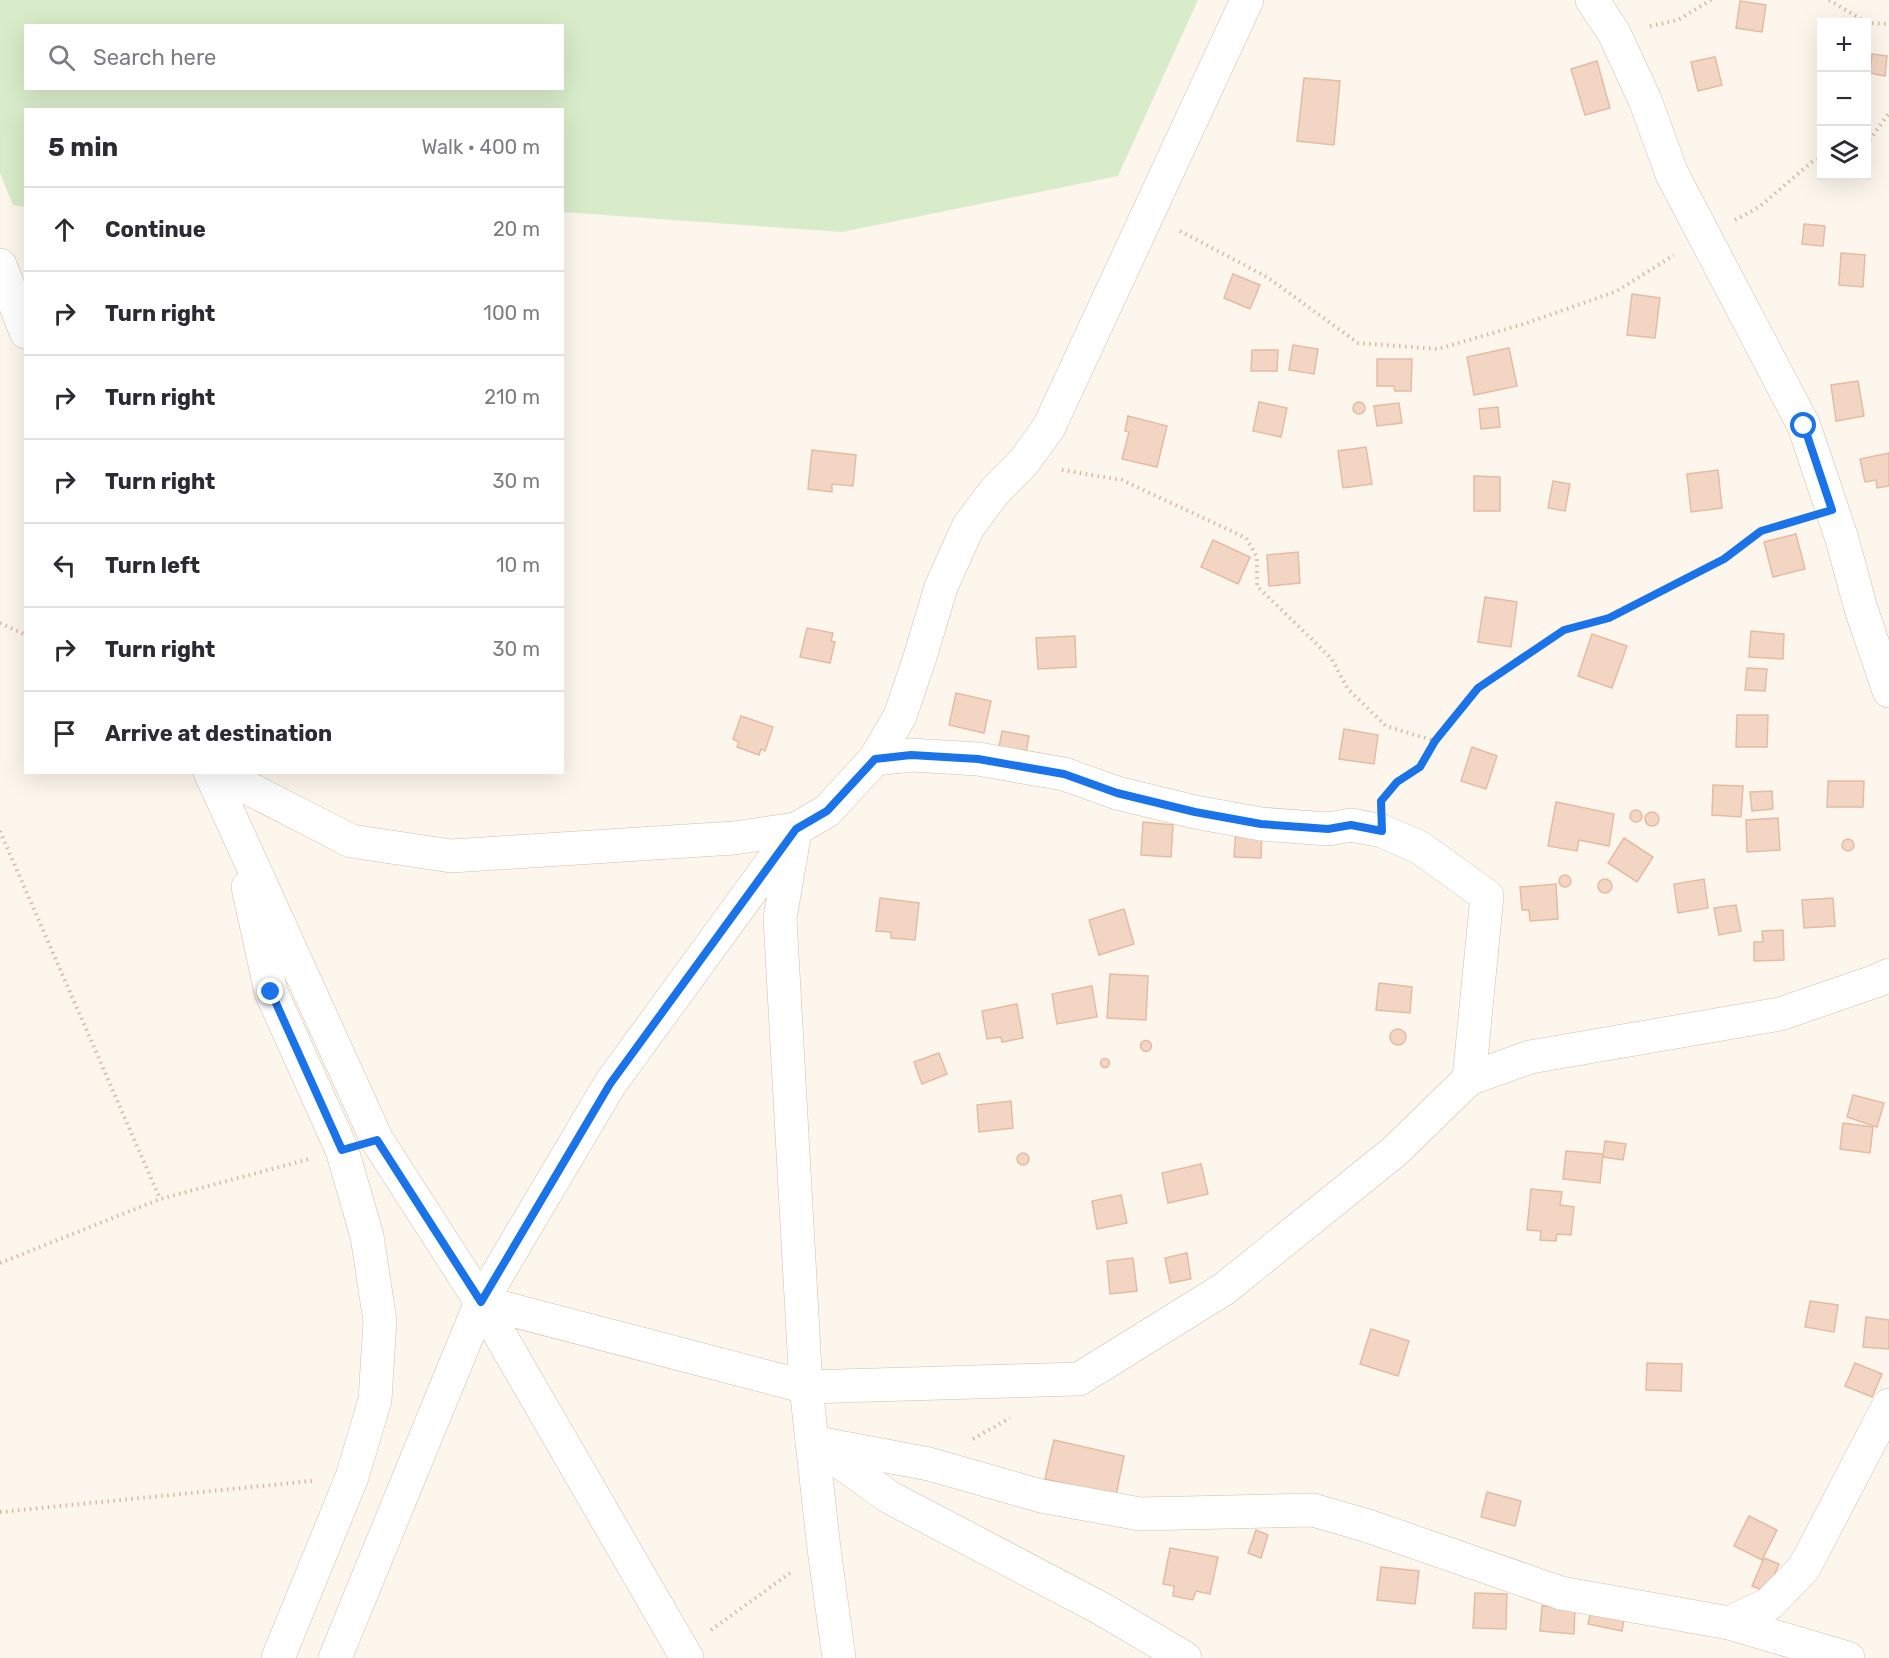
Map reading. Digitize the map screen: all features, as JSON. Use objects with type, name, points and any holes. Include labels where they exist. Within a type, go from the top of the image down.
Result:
[{"type":"street","points":[[221,774],[351,842],[451,856],[734,838],[796,829],[827,811],[875,759],[900,716],[941,587],[969,527],[995,491],[1023,463],[1049,427],[1248,0]]},
{"type":"street","points":[[1592,0],[1614,33],[1645,100],[1672,174],[1804,426],[1889,691]]},
{"type":"street","points":[[0,265],[24,327]]},
{"type":"street","points":[[875,759],[911,755],[978,759],[1064,774],[1117,793],[1195,812],[1261,824],[1328,829],[1351,825],[1382,831],[1419,847],[1487,896],[1469,1079]]},
{"type":"street","points":[[211,774],[377,1140],[481,1302],[687,1658]]},
{"type":"street","points":[[234,825],[271,992],[342,1150],[367,1236],[380,1321],[375,1400],[352,1477],[278,1658]]},
{"type":"street","points":[[334,1658],[481,1302],[610,1084],[796,829]]},
{"type":"street","points":[[796,829],[780,918],[806,1387],[839,1658]]},
{"type":"street","points":[[481,1302],[806,1387],[1079,1379],[1224,1289],[1395,1151],[1469,1079],[1530,1057],[1780,1014],[1889,975]]},
{"type":"street","points":[[1729,1623],[1769,1604],[1804,1568],[1889,1405]]},
{"type":"street","points":[[812,1442],[929,1464],[1041,1497],[1140,1514],[1312,1510],[1368,1526],[1561,1593],[1729,1623],[1848,1658]]},
{"type":"street","points":[[812,1442],[889,1497],[1102,1609],[1185,1658]]},
{"type":"path","points":[[1614,33],[1678,20],[1711,0]]},
{"type":"path","points":[[1829,0],[1858,18]]},
{"type":"path","points":[[1871,24],[1889,24]]},
{"type":"path","points":[[1871,138],[1889,113]]},
{"type":"path","points":[[1145,220],[1173,228],[1267,277],[1358,343],[1438,349],[1527,323],[1617,291],[1705,235],[1759,207],[1817,160]]},
{"type":"path","points":[[1023,463],[1122,480],[1246,538],[1257,557],[1257,586],[1331,657],[1348,689],[1386,726],[1435,741]]},
{"type":"path","points":[[1382,831],[1381,801],[1397,782],[1420,767],[1435,741],[1478,688],[1564,630],[1609,618],[1724,559],[1761,531],[1832,510]]},
{"type":"path","points":[[0,623],[24,634]]},
{"type":"path","points":[[0,831],[160,1200]]},
{"type":"path","points":[[0,1263],[160,1200],[342,1150]]},
{"type":"path","points":[[0,1512],[352,1477]]},
{"type":"green space","points":[[0,0],[1198,0],[1118,176],[842,232],[564,212],[564,108],[24,108],[24,207],[13,205],[0,173]]},
{"type":"building","points":[[1740,1],[1766,5],[1762,32],[1736,28]]},
{"type":"building","points":[[1872,54],[1887,56],[1885,76],[1871,73]]},
{"type":"building","points":[[1715,57],[1722,85],[1698,91],[1691,62]]},
{"type":"building","points":[[1597,61],[1610,108],[1585,115],[1571,69]]},
{"type":"building","points":[[1304,78],[1340,81],[1334,145],[1297,141]]},
{"type":"building","points":[[1804,224],[1825,226],[1823,246],[1802,244]]},
{"type":"building","points":[[1841,253],[1865,255],[1863,287],[1839,285]]},
{"type":"building","points":[[1233,274],[1260,285],[1250,309],[1224,298]]},
{"type":"building","points":[[1632,294],[1660,298],[1655,338],[1627,335]]},
{"type":"building","points":[[1293,345],[1318,349],[1314,374],[1289,370]]},
{"type":"building","points":[[1509,348],[1517,386],[1474,395],[1467,357]]},
{"type":"building","points":[[1252,350],[1278,350],[1277,371],[1251,371]]},
{"type":"building","points":[[1377,359],[1412,359],[1411,391],[1395,391],[1394,386],[1377,386]]},
{"type":"building","points":[[1858,381],[1864,416],[1836,421],[1831,385]]},
{"type":"building","points":[[1259,402],[1287,408],[1281,437],[1253,431]]},
{"type":"building","points":[[1361,402],[1364,403],[1364,413],[1357,414],[1354,413],[1353,406],[1354,403]]},
{"type":"building","points":[[1399,403],[1402,423],[1377,426],[1374,406]]},
{"type":"building","points":[[1498,407],[1500,427],[1481,429],[1479,409]]},
{"type":"building","points":[[1128,416],[1167,426],[1157,467],[1122,459],[1129,432],[1125,431]]},
{"type":"building","points":[[1366,447],[1372,484],[1343,488],[1338,451]]},
{"type":"building","points":[[812,450],[856,455],[853,486],[832,484],[832,492],[808,489]]},
{"type":"building","points":[[1889,453],[1889,486],[1877,488],[1876,480],[1865,482],[1860,459]]},
{"type":"building","points":[[1718,470],[1722,508],[1691,512],[1687,474]]},
{"type":"building","points":[[1474,476],[1500,477],[1500,511],[1474,511]]},
{"type":"building","points":[[1553,481],[1570,484],[1565,511],[1548,508]]},
{"type":"building","points":[[1796,534],[1805,569],[1773,577],[1764,542]]},
{"type":"building","points":[[1213,540],[1250,557],[1238,584],[1201,567]]},
{"type":"building","points":[[1298,552],[1300,583],[1269,586],[1267,555]]},
{"type":"building","points":[[1485,597],[1517,602],[1511,647],[1478,642]]},
{"type":"building","points":[[807,628],[833,633],[831,641],[835,642],[830,663],[800,657]]},
{"type":"building","points":[[1751,631],[1784,634],[1783,659],[1749,657]]},
{"type":"building","points":[[1592,634],[1627,646],[1612,688],[1578,676]]},
{"type":"building","points":[[1075,636],[1076,667],[1038,669],[1036,638]]},
{"type":"building","points":[[1747,668],[1767,669],[1765,691],[1745,690]]},
{"type":"building","points":[[956,693],[991,701],[984,733],[949,725]]},
{"type":"building","points":[[1737,715],[1768,715],[1767,747],[1736,747]]},
{"type":"building","points":[[741,716],[773,727],[765,751],[761,749],[759,755],[737,747],[739,742],[733,739]]},
{"type":"building","points":[[1344,729],[1378,735],[1374,764],[1339,759]]},
{"type":"building","points":[[1002,731],[1029,736],[1024,764],[997,758]]},
{"type":"building","points":[[1472,747],[1497,756],[1486,789],[1461,781]]},
{"type":"building","points":[[1828,781],[1864,781],[1863,807],[1827,807]]},
{"type":"building","points":[[1713,785],[1743,786],[1741,817],[1712,815]]},
{"type":"building","points":[[1772,791],[1773,809],[1752,811],[1750,792]]},
{"type":"building","points":[[1556,802],[1614,814],[1609,846],[1579,840],[1577,851],[1548,846]]},
{"type":"building","points":[[1638,810],[1642,816],[1638,822],[1634,822],[1630,814]]},
{"type":"building","points":[[1652,812],[1657,814],[1659,819],[1657,824],[1652,826],[1647,824],[1645,819],[1647,814]]},
{"type":"building","points":[[1778,818],[1780,850],[1747,852],[1746,820]]},
{"type":"building","points":[[1143,822],[1173,825],[1171,857],[1141,855]]},
{"type":"building","points":[[1236,829],[1262,830],[1261,858],[1234,857]]},
{"type":"building","points":[[1624,838],[1653,857],[1637,882],[1608,863]]},
{"type":"building","points":[[1850,839],[1854,845],[1850,851],[1846,851],[1842,843]]},
{"type":"building","points":[[1567,875],[1571,881],[1567,887],[1563,887],[1559,879]]},
{"type":"building","points":[[1602,879],[1608,879],[1612,886],[1608,893],[1602,893],[1598,889],[1598,883]]},
{"type":"building","points":[[1704,879],[1708,908],[1678,913],[1674,884]]},
{"type":"building","points":[[1556,884],[1558,919],[1530,921],[1529,910],[1522,910],[1520,887]]},
{"type":"building","points":[[880,898],[919,903],[915,940],[891,938],[891,932],[876,931]]},
{"type":"building","points":[[1833,898],[1835,926],[1804,928],[1802,900]]},
{"type":"building","points":[[1736,905],[1741,931],[1719,935],[1714,908]]},
{"type":"building","points":[[1124,909],[1134,944],[1099,955],[1089,920]]},
{"type":"building","points":[[1783,930],[1784,960],[1754,961],[1754,942],[1763,942],[1762,931]]},
{"type":"building","points":[[1110,974],[1148,976],[1146,1020],[1107,1018]]},
{"type":"building","points":[[1379,983],[1412,987],[1410,1013],[1376,1010]]},
{"type":"building","points":[[1092,986],[1097,1017],[1057,1024],[1052,994]]},
{"type":"building","points":[[1017,1004],[1023,1038],[1002,1042],[1001,1037],[987,1039],[982,1011]]},
{"type":"building","points":[[1398,1029],[1406,1037],[1398,1045],[1390,1037]]},
{"type":"building","points":[[1146,1041],[1150,1042],[1150,1050],[1146,1051],[1142,1050],[1141,1046],[1142,1042]]},
{"type":"building","points":[[939,1053],[947,1074],[922,1084],[914,1062]]},
{"type":"building","points":[[1105,1059],[1109,1063],[1105,1067],[1101,1063]]},
{"type":"building","points":[[1853,1095],[1884,1103],[1877,1127],[1847,1117]]},
{"type":"building","points":[[1011,1101],[1013,1128],[979,1132],[977,1105]]},
{"type":"building","points":[[1843,1123],[1873,1127],[1870,1153],[1840,1149]]},
{"type":"building","points":[[1605,1141],[1626,1144],[1623,1160],[1603,1157]]},
{"type":"building","points":[[1566,1151],[1603,1154],[1600,1183],[1563,1179]]},
{"type":"building","points":[[1023,1153],[1029,1159],[1023,1165],[1017,1159]]},
{"type":"building","points":[[1201,1164],[1208,1194],[1168,1203],[1162,1173]]},
{"type":"building","points":[[1531,1189],[1562,1192],[1560,1205],[1574,1207],[1571,1235],[1557,1234],[1556,1241],[1540,1240],[1541,1231],[1527,1230]]},
{"type":"building","points":[[1121,1195],[1127,1223],[1097,1229],[1092,1201]]},
{"type":"building","points":[[1187,1253],[1191,1279],[1170,1283],[1165,1258]]},
{"type":"building","points":[[1133,1258],[1137,1291],[1110,1294],[1107,1261]]},
{"type":"building","points":[[1810,1301],[1838,1305],[1834,1332],[1805,1327]]},
{"type":"building","points":[[1866,1317],[1889,1320],[1889,1349],[1863,1347]]},
{"type":"building","points":[[1371,1329],[1409,1341],[1398,1376],[1360,1364]]},
{"type":"building","points":[[1647,1363],[1682,1364],[1681,1391],[1646,1390]]},
{"type":"building","points":[[1855,1363],[1882,1374],[1872,1397],[1845,1386]]},
{"type":"building","points":[[1054,1440],[1124,1456],[1116,1495],[1045,1479]]},
{"type":"building","points":[[1487,1492],[1521,1501],[1515,1526],[1481,1517]]},
{"type":"building","points":[[1749,1516],[1777,1530],[1762,1560],[1734,1546]]},
{"type":"building","points":[[1256,1530],[1268,1535],[1261,1558],[1248,1553]]},
{"type":"building","points":[[1170,1548],[1218,1557],[1210,1594],[1196,1591],[1193,1600],[1173,1596],[1174,1586],[1163,1584]]},
{"type":"building","points":[[1764,1558],[1779,1564],[1767,1592],[1752,1586]]},
{"type":"building","points":[[1381,1567],[1419,1571],[1415,1604],[1377,1600]]},
{"type":"building","points":[[1475,1593],[1507,1594],[1506,1629],[1473,1628]]},
{"type":"building","points":[[1593,1601],[1626,1607],[1622,1631],[1588,1624]]},
{"type":"building","points":[[1542,1606],[1575,1608],[1574,1634],[1540,1631]]},
{"type":"route","points":[[271,992],[342,1150],[377,1140],[481,1302],[610,1084],[796,829],[827,811],[875,759],[911,755],[978,759],[1064,774],[1117,793],[1195,812],[1261,824],[1328,829],[1351,825],[1382,831],[1381,801],[1397,782],[1420,767],[1435,741],[1478,688],[1564,630],[1609,618],[1724,559],[1761,531],[1832,510],[1804,426]]}]
